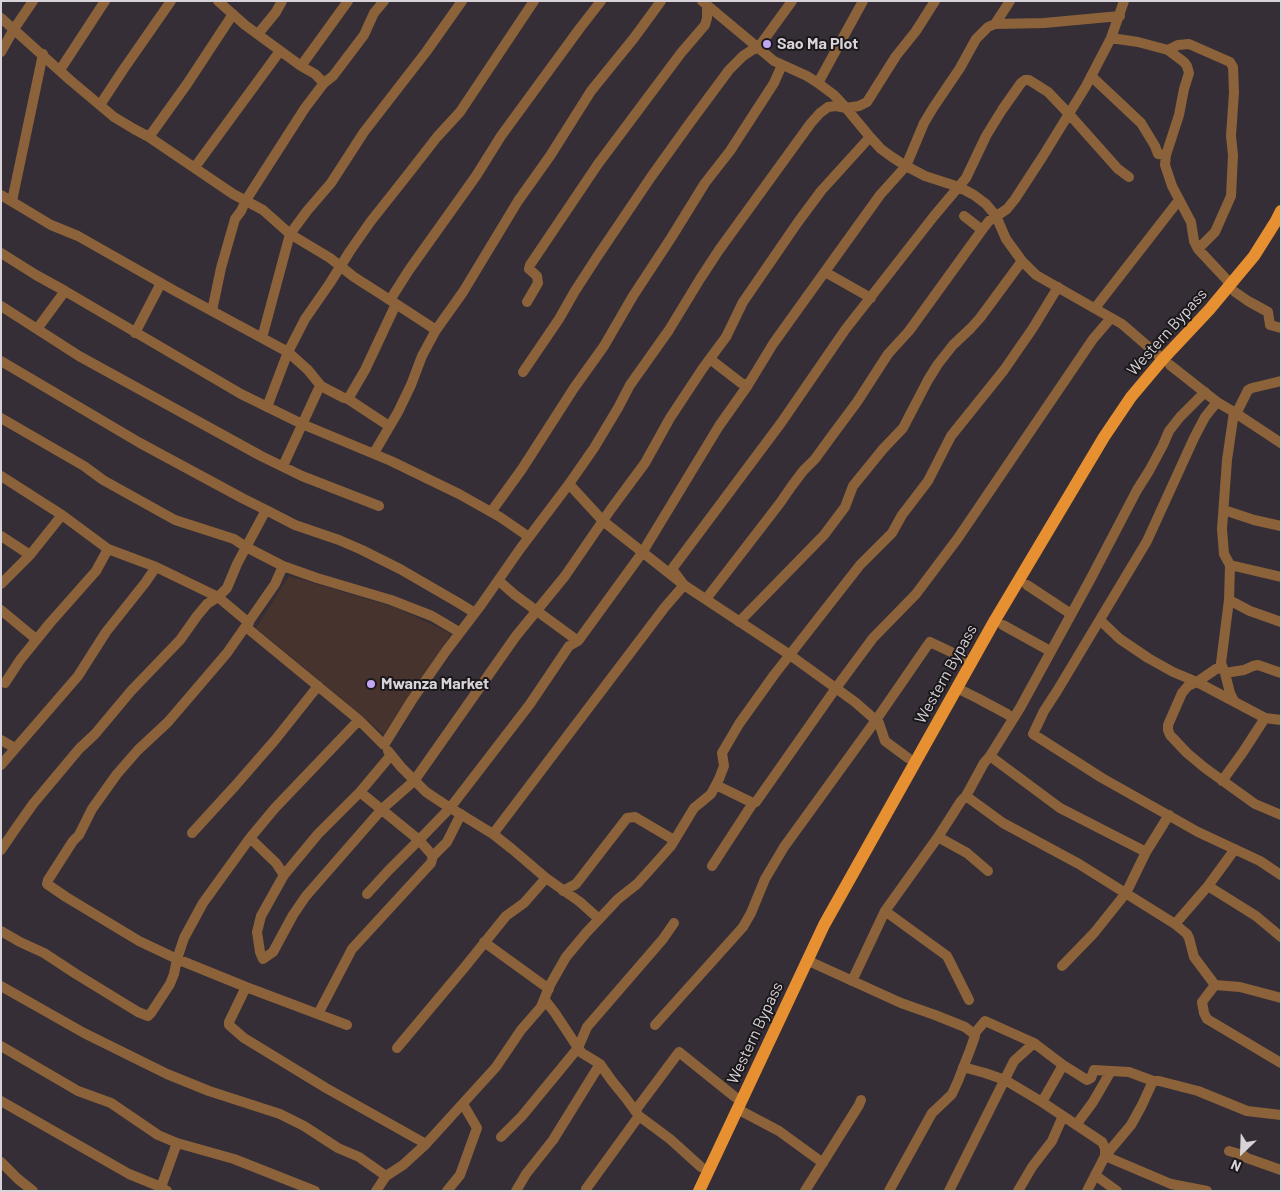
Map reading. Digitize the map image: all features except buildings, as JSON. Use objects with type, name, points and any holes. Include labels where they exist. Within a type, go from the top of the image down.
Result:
[{"type":"main road","name":"Western Bypass","points":[[698,1191],[824,925],[972,662],[1104,437],[1131,398],[1163,359],[1216,302],[1254,256],[1281,211]]},
{"type":"street","points":[[1,52],[33,1]]},
{"type":"street","points":[[60,70],[105,1]]},
{"type":"street","points":[[100,105],[170,1]]},
{"type":"street","points":[[218,1],[258,34],[315,74],[324,83]]},
{"type":"street","points":[[258,34],[276,12],[282,1]]},
{"type":"street","points":[[301,66],[348,1]]},
{"type":"street","points":[[212,311],[234,219],[241,211],[246,200],[305,108],[324,83],[334,76],[364,35],[374,13],[384,1]]},
{"type":"street","points":[[262,338],[290,234],[330,183],[364,132],[426,52],[462,1]]},
{"type":"street","points":[[267,407],[288,352],[305,319],[371,221],[437,137],[460,112],[534,1]]},
{"type":"street","points":[[348,399],[365,370],[392,312],[393,302],[409,270],[476,176],[501,136],[601,1]]},
{"type":"street","points":[[374,453],[398,412],[422,356],[436,330],[468,284],[518,201],[554,150],[591,91],[661,1]]},
{"type":"street","points":[[524,372],[597,257],[689,124],[729,70],[744,56],[758,48],[792,1]]},
{"type":"street","points":[[818,83],[863,1]]},
{"type":"street","points":[[384,745],[412,700],[460,632],[569,484],[599,440],[630,386],[670,330],[704,272],[811,123],[820,113],[828,108],[859,106],[867,102],[896,56],[935,1]]},
{"type":"street","points":[[995,24],[1010,1]]},
{"type":"street","points":[[706,599],[795,482],[815,459],[857,402],[888,354],[909,330],[982,230],[989,221],[1007,209],[1015,199],[1091,76],[1111,38],[1124,1]]},
{"type":"street","points":[[705,3],[774,61],[796,70],[834,95],[881,149],[925,176],[959,187],[986,204],[996,216],[1006,239],[1022,261],[1036,275],[1122,324],[1160,356]]},
{"type":"street","points":[[527,302],[538,283],[537,276],[529,269],[530,265],[598,164],[681,53],[705,25],[707,18],[705,3]]},
{"type":"street","points":[[148,137],[187,84],[233,14]]},
{"type":"street","points":[[367,894],[450,808],[530,704],[569,646],[578,640],[642,552],[719,426],[748,385],[773,344],[880,195],[906,166],[924,123],[960,68],[976,39],[988,27],[995,24],[1044,23],[1120,16]]},
{"type":"street","points":[[1,18],[100,105],[134,130],[148,137],[233,194],[263,210],[290,234],[330,258],[354,278],[436,330]]},
{"type":"street","points":[[1111,38],[1138,42],[1168,50],[1187,66],[1189,73],[1177,125],[1166,156],[1165,165],[1172,186],[1191,222],[1194,241],[1198,249],[1227,280]]},
{"type":"street","points":[[1168,50],[1178,45],[1189,44],[1230,62],[1233,67],[1234,92],[1231,136],[1233,155],[1230,196],[1216,232],[1198,249]]},
{"type":"street","points":[[194,167],[280,51]]},
{"type":"street","points":[[12,202],[43,54]]},
{"type":"street","points":[[491,512],[604,346],[704,183],[730,151],[774,83],[782,65]]},
{"type":"street","points":[[1091,76],[1141,123],[1158,154],[1166,156]]},
{"type":"street","points":[[684,585],[672,569],[781,423],[841,337],[934,216],[966,178],[986,136],[1021,83],[1029,80],[1048,92],[1118,169],[1129,177]]},
{"type":"street","points":[[857,121],[859,106]]},
{"type":"street","points":[[391,755],[360,792],[318,834],[284,875],[262,916],[257,932],[263,959],[273,952],[293,915],[306,896],[382,809],[414,780],[500,658],[565,576],[645,463],[670,418],[702,368],[726,337],[743,302],[798,222],[821,192],[870,137]]},
{"type":"street","points":[[1,195],[51,225],[78,236],[288,352],[322,386],[348,399],[389,426]]},
{"type":"street","points":[[1095,308],[1179,200]]},
{"type":"street","points":[[964,216],[982,230]]},
{"type":"street","points":[[1,253],[226,386],[302,424],[374,453],[459,494],[529,537]]},
{"type":"street","points":[[739,622],[824,535],[844,507],[853,486],[903,428],[938,364],[953,345],[980,318],[1022,261]]},
{"type":"street","points":[[825,272],[871,298]]},
{"type":"street","points":[[135,333],[161,283]]},
{"type":"street","points":[[376,1191],[386,1176],[403,1165],[426,1144],[496,1067],[521,1030],[541,1007],[566,957],[618,899],[637,884],[671,846],[694,808],[711,794],[724,766],[722,753],[739,724],[774,675],[860,566],[892,533],[902,515],[928,480],[951,436],[1004,370],[1058,287]]},
{"type":"street","points":[[37,329],[65,291]]},
{"type":"street","points":[[1235,292],[1268,312],[1270,325],[1281,328]]},
{"type":"street","points":[[1,306],[87,360],[261,456],[327,486],[379,506]]},
{"type":"street","points":[[712,866],[753,804],[774,778],[873,638],[916,594],[958,538],[1087,347],[1110,318]]},
{"type":"street","points":[[710,359],[741,383],[748,385]]},
{"type":"street","points":[[1,361],[140,443],[242,498],[294,525],[362,550],[400,569],[475,613]]},
{"type":"street","points":[[1170,365],[1217,402],[1281,443]]},
{"type":"street","points":[[1229,697],[1221,663],[1229,600],[1230,565],[1224,554],[1222,529],[1227,460],[1235,413],[1248,390],[1281,382]]},
{"type":"street","points":[[283,466],[318,390],[322,386]]},
{"type":"street","points":[[852,981],[885,911],[966,796],[984,763],[1030,691],[1050,651],[1112,541],[1137,490],[1154,463],[1169,431],[1180,416],[1205,392]]},
{"type":"street","points":[[1217,402],[1205,417],[1194,438],[1147,541],[1044,711],[1033,734],[1102,778],[1198,832],[1260,861],[1281,874]]},
{"type":"street","points":[[1,418],[84,466],[103,480],[175,520],[234,539],[283,566],[316,578],[391,600],[432,616],[460,632]]},
{"type":"street","points":[[1,476],[62,515],[108,549],[156,567],[218,597],[247,625],[359,720],[426,792],[493,834],[546,878],[580,902],[599,920]]},
{"type":"street","points":[[569,484],[603,521],[684,585],[790,655],[876,720],[881,726],[885,741],[908,758]]},
{"type":"street","points":[[1,850],[34,804],[73,756],[180,640],[196,616],[207,604],[227,588],[237,564],[266,510]]},
{"type":"street","points":[[1224,510],[1254,520],[1281,526]]},
{"type":"street","points":[[1,584],[30,555],[62,515]]},
{"type":"street","points":[[1,536],[30,555]]},
{"type":"street","points":[[2,684],[36,639],[96,571],[108,549]]},
{"type":"street","points":[[1230,565],[1281,577]]},
{"type":"street","points":[[283,566],[275,584],[226,653],[168,722],[138,750],[117,774],[92,809],[80,835],[46,882],[66,897],[139,941],[176,959],[347,1026]]},
{"type":"street","points":[[1,765],[78,676],[106,632],[156,567]]},
{"type":"street","points":[[499,581],[514,596],[578,640]]},
{"type":"street","points":[[493,834],[665,607],[684,585]]},
{"type":"street","points":[[1027,585],[1071,614]]},
{"type":"street","points":[[1229,600],[1250,611],[1281,622]]},
{"type":"street","points":[[1,610],[36,639]]},
{"type":"street","points":[[1100,620],[1120,639],[1173,672],[1229,697],[1265,718],[1281,720]]},
{"type":"street","points":[[1003,625],[1050,651]]},
{"type":"street","points":[[655,1025],[743,927],[751,914],[765,879],[784,847],[930,642],[972,662]]},
{"type":"street","points":[[1281,673],[1258,666],[1244,670],[1216,669],[1188,686],[1182,693],[1168,725],[1170,734],[1204,768],[1255,804],[1281,815]]},
{"type":"street","points":[[192,833],[275,740],[318,686]]},
{"type":"street","points":[[963,691],[986,702],[1013,719]]},
{"type":"street","points":[[1222,780],[1265,718]]},
{"type":"street","points":[[1,931],[44,953],[131,1008],[148,1016],[170,984],[174,974],[176,959],[184,938],[203,903],[250,838],[275,808],[359,720]]},
{"type":"street","points":[[1,740],[16,748]]},
{"type":"street","points":[[990,756],[1060,808],[1146,852]]},
{"type":"street","points":[[716,785],[753,804]]},
{"type":"street","points":[[360,792],[419,840],[434,856]]},
{"type":"street","points":[[966,796],[1003,823],[1080,864],[1175,924],[1187,934],[1194,957],[1214,985]]},
{"type":"street","points":[[318,1014],[352,948],[447,842],[460,814]]},
{"type":"street","points":[[1062,966],[1094,932],[1126,893],[1146,852],[1169,815]]},
{"type":"street","points":[[564,891],[576,884],[627,818],[636,817],[674,840]]},
{"type":"street","points":[[938,836],[967,853],[988,871]]},
{"type":"street","points":[[250,838],[276,863],[284,875]]},
{"type":"street","points":[[1175,924],[1208,886],[1235,849]]},
{"type":"street","points":[[397,1048],[506,916],[524,903],[546,878]]},
{"type":"street","points":[[1208,886],[1256,916],[1281,937]]},
{"type":"street","points":[[885,911],[947,956],[969,1000]]},
{"type":"street","points":[[501,1137],[522,1116],[578,1048],[587,1027],[663,939],[674,923]]},
{"type":"street","points":[[484,942],[549,989]]},
{"type":"street","points":[[813,963],[901,1003],[936,1015],[974,1034]]},
{"type":"street","points":[[1214,985],[1240,987],[1281,998]]},
{"type":"street","points":[[1214,985],[1202,1002],[1206,1020],[1281,1064]]},
{"type":"street","points":[[1,986],[84,1033],[167,1074],[209,1091],[280,1114],[304,1126],[338,1148],[359,1157],[386,1176]]},
{"type":"street","points":[[246,987],[229,1022],[229,1026],[244,1038],[326,1088],[426,1144]]},
{"type":"street","points":[[545,1000],[578,1048],[600,1064],[637,1114],[670,1139],[701,1167]]},
{"type":"street","points":[[889,1191],[932,1113],[952,1094],[970,1050],[974,1034],[985,1021],[1034,1043],[1062,1065],[1087,1080],[1094,1070],[1129,1072],[1152,1081],[1198,1090],[1247,1111],[1280,1112]]},
{"type":"street","points":[[950,1191],[1014,1061],[1034,1043]]},
{"type":"street","points":[[1,1046],[78,1091],[111,1103],[158,1135],[177,1143],[234,1159],[314,1191]]},
{"type":"street","points":[[586,1190],[679,1052],[735,1097]]},
{"type":"street","points":[[516,1191],[526,1174],[553,1140],[600,1064]]},
{"type":"street","points":[[1042,1102],[1062,1065]]},
{"type":"street","points":[[963,1067],[1005,1080],[1042,1102],[1102,1142],[1105,1148],[1105,1156]]},
{"type":"street","points":[[1076,1125],[1093,1102],[1111,1071]]},
{"type":"street","points":[[1087,1191],[1105,1156],[1131,1125],[1152,1081]]},
{"type":"street","points":[[805,1191],[861,1100]]},
{"type":"street","points":[[1,1101],[129,1174],[164,1189],[177,1143]]},
{"type":"street","points":[[447,1191],[460,1175],[477,1128],[462,1104]]},
{"type":"street","points":[[743,1112],[779,1132],[823,1163]]},
{"type":"street","points":[[1018,1191],[1032,1167],[1052,1141],[1063,1116]]},
{"type":"street","points":[[1229,1151],[1281,1170]]},
{"type":"street","points":[[1105,1156],[1171,1184],[1207,1191]]},
{"type":"street","points":[[1,1162],[33,1191]]},
{"type":"street","points":[[1095,1175],[1117,1191]]},
{"type":"shaded area","name":"Mwanza Market","points":[[289,576],[397,608],[451,634],[384,734],[256,628]]},
{"type":"place","name":"Sao Ma Plot","points":[[767,44]]},
{"type":"place","name":"Mwanza Market","points":[[371,684]]}]
